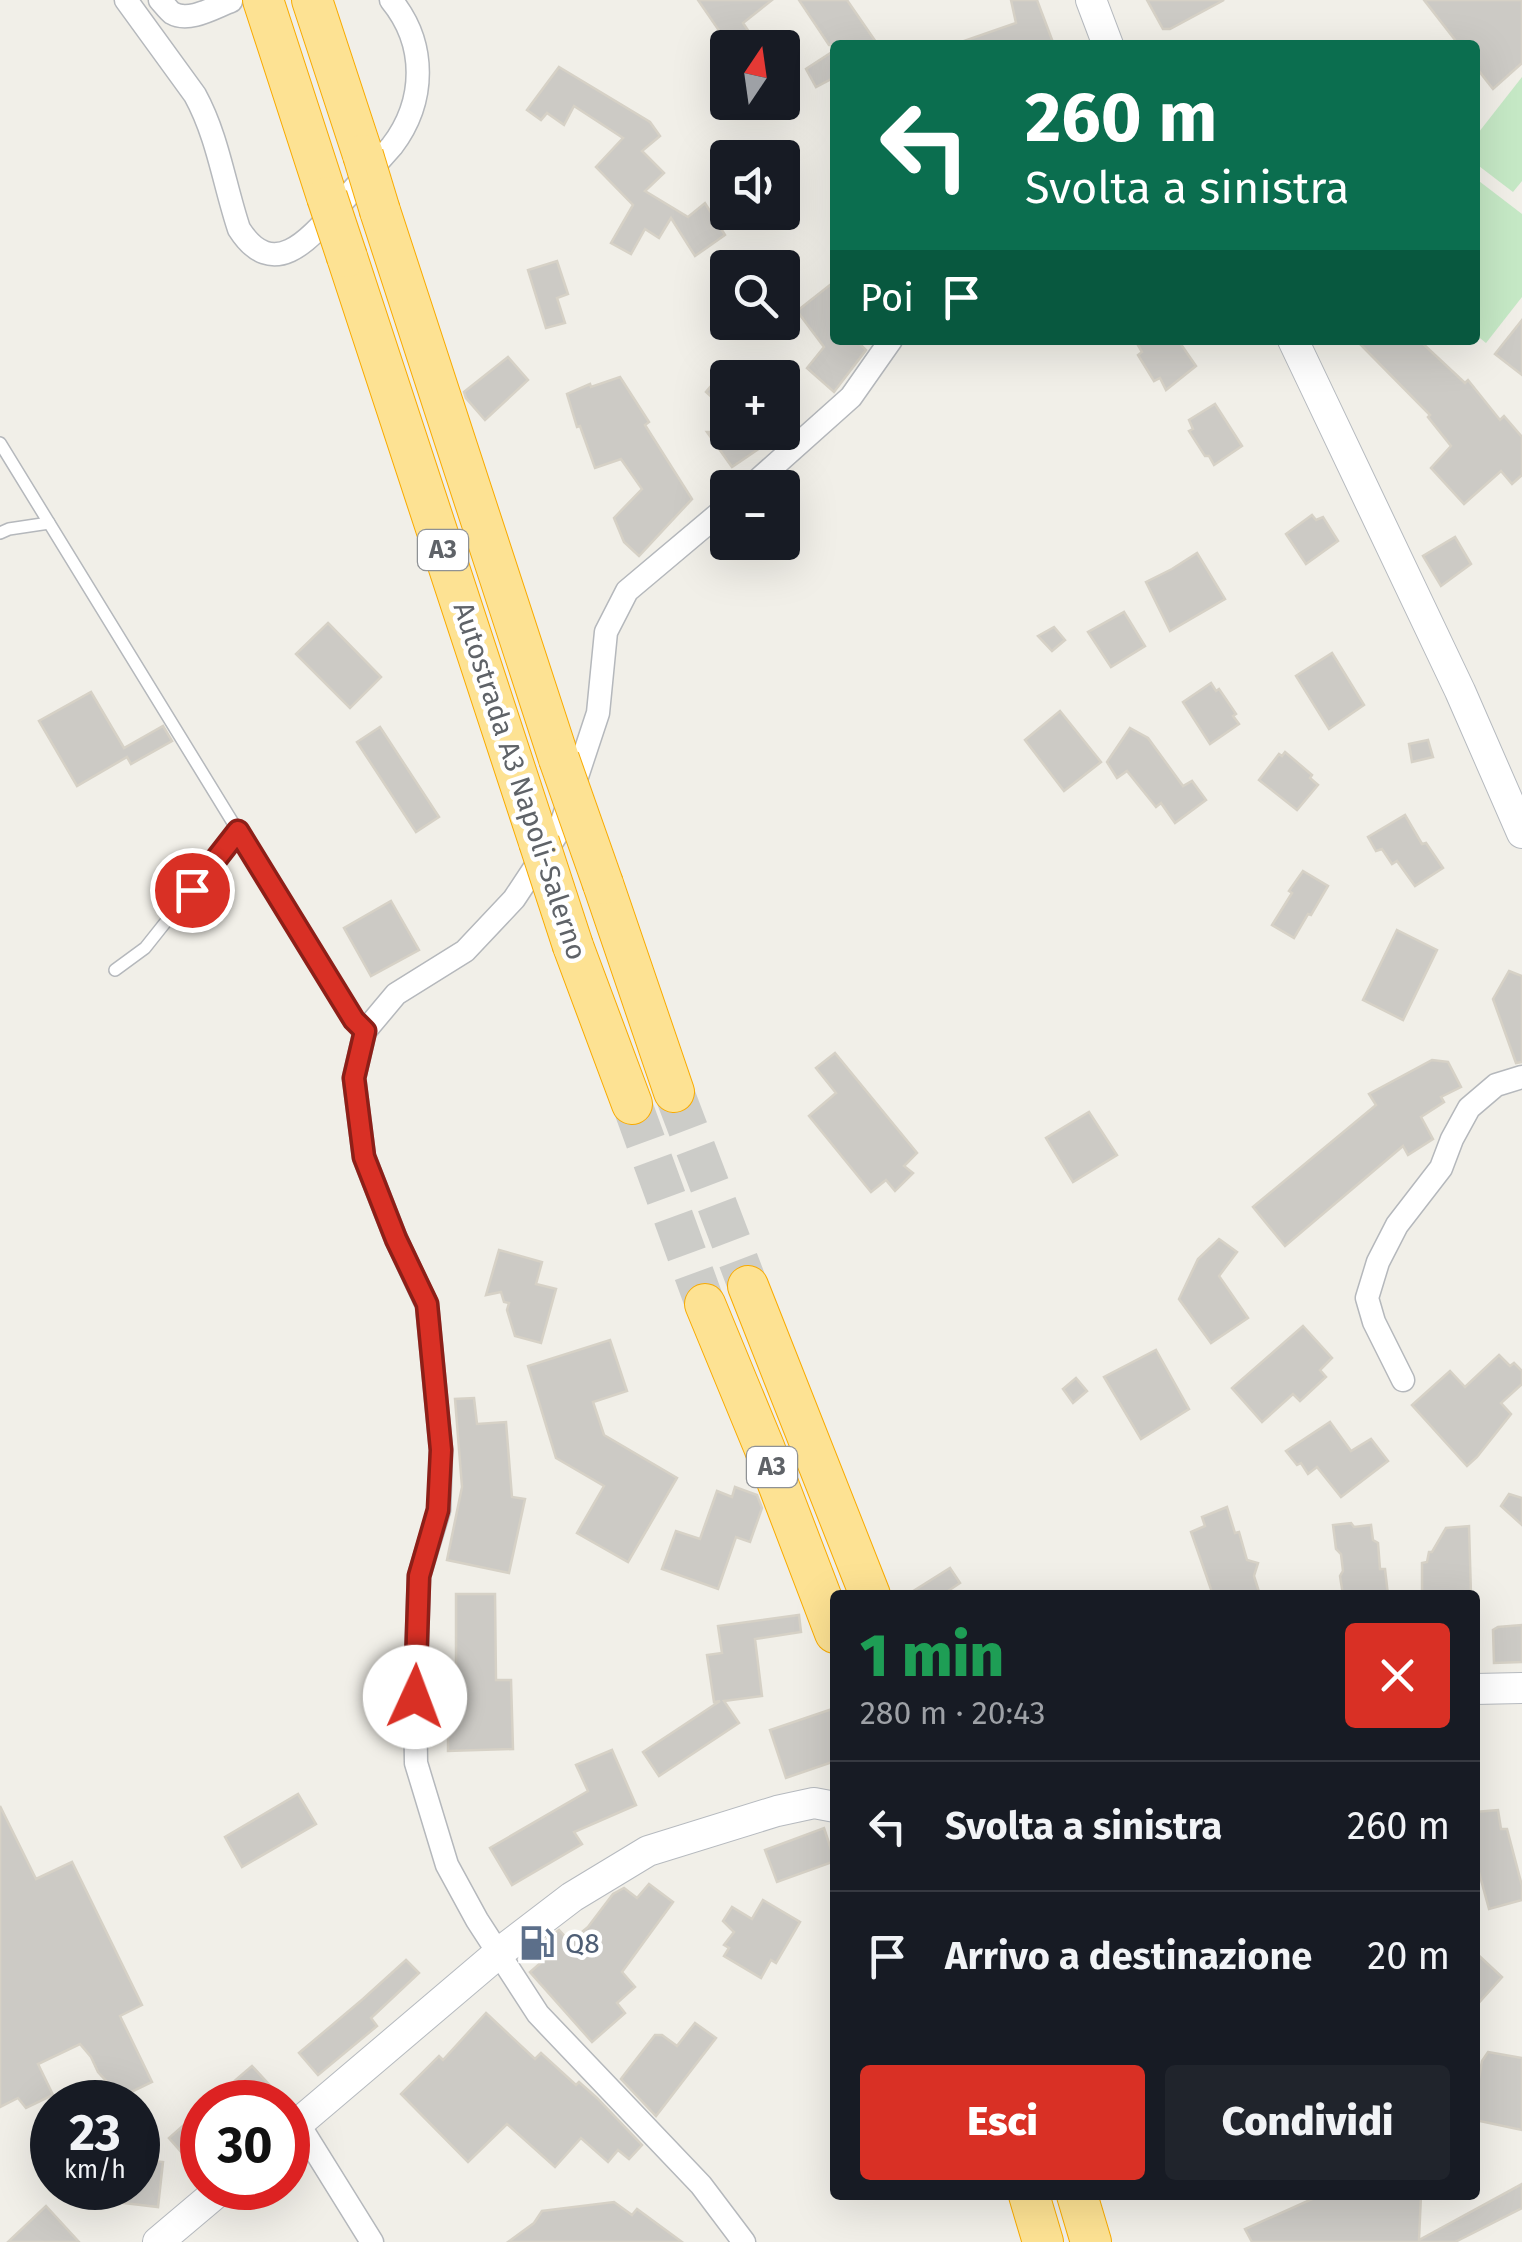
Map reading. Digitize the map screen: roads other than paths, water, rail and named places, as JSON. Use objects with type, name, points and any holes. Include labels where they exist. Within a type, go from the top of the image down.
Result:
[{"type":"highway","name":"Autostrada A3 Napoli-Salerno","points":[[263,0],[573,946],[632,1104]]},
{"type":"highway","name":"Autostrada A3 Napoli-Salerno","points":[[312,0],[559,758],[674,1092]]},
{"type":"highway","name":"A3","points":[[748,1286],[868,1590]]},
{"type":"highway","name":"A3","points":[[705,1304],[830,1620]]},
{"type":"highway","points":[[1030,2200],[1043,2242]]},
{"type":"highway","points":[[1078,2200],[1091,2242]]},
{"type":"street","points":[[126,0],[203,109],[216,140],[239,229],[255,247],[277,254],[308,240],[392,146],[412,114],[418,58],[408,26],[391,0]]},
{"type":"street","points":[[160,0],[172,13],[184,16],[231,0]]},
{"type":"street","points":[[1091,0],[1101,40]]},
{"type":"street","points":[[769,470],[851,397],[887,345]]},
{"type":"street","points":[[1295,345],[1460,691],[1522,833]]},
{"type":"street","points":[[710,521],[627,591],[606,632],[598,714],[559,831],[514,898],[466,952],[396,994],[365,1031],[354,1078],[364,1157],[427,1304],[441,1450],[438,1510],[419,1576],[416,1763],[447,1866],[476,1920],[538,2014],[701,2185],[744,2242]]},
{"type":"street","points":[[1403,1380],[1374,1322],[1367,1298],[1378,1262],[1397,1225],[1441,1168],[1469,1108],[1496,1086],[1522,1077]]},
{"type":"street","points":[[1480,1690],[1522,1688]]},
{"type":"street","points":[[310,2114],[500,1952],[572,1897],[648,1851],[777,1811],[814,1803],[830,1806]]},
{"type":"street","points":[[310,2153],[372,2242]]},
{"type":"street","points":[[158,2242],[196,2210]]},
{"type":"lane","points":[[0,443],[354,1020],[365,1031]]},
{"type":"lane","points":[[0,534],[9,529],[49,524]]},
{"type":"lane","points":[[115,970],[145,948],[238,831]]},
{"type":"tunnel","points":[[674,1092],[748,1286]]},
{"type":"tunnel","points":[[632,1104],[705,1304]]},
{"type":"place","name":"Q8","points":[[537,1943]]}]
